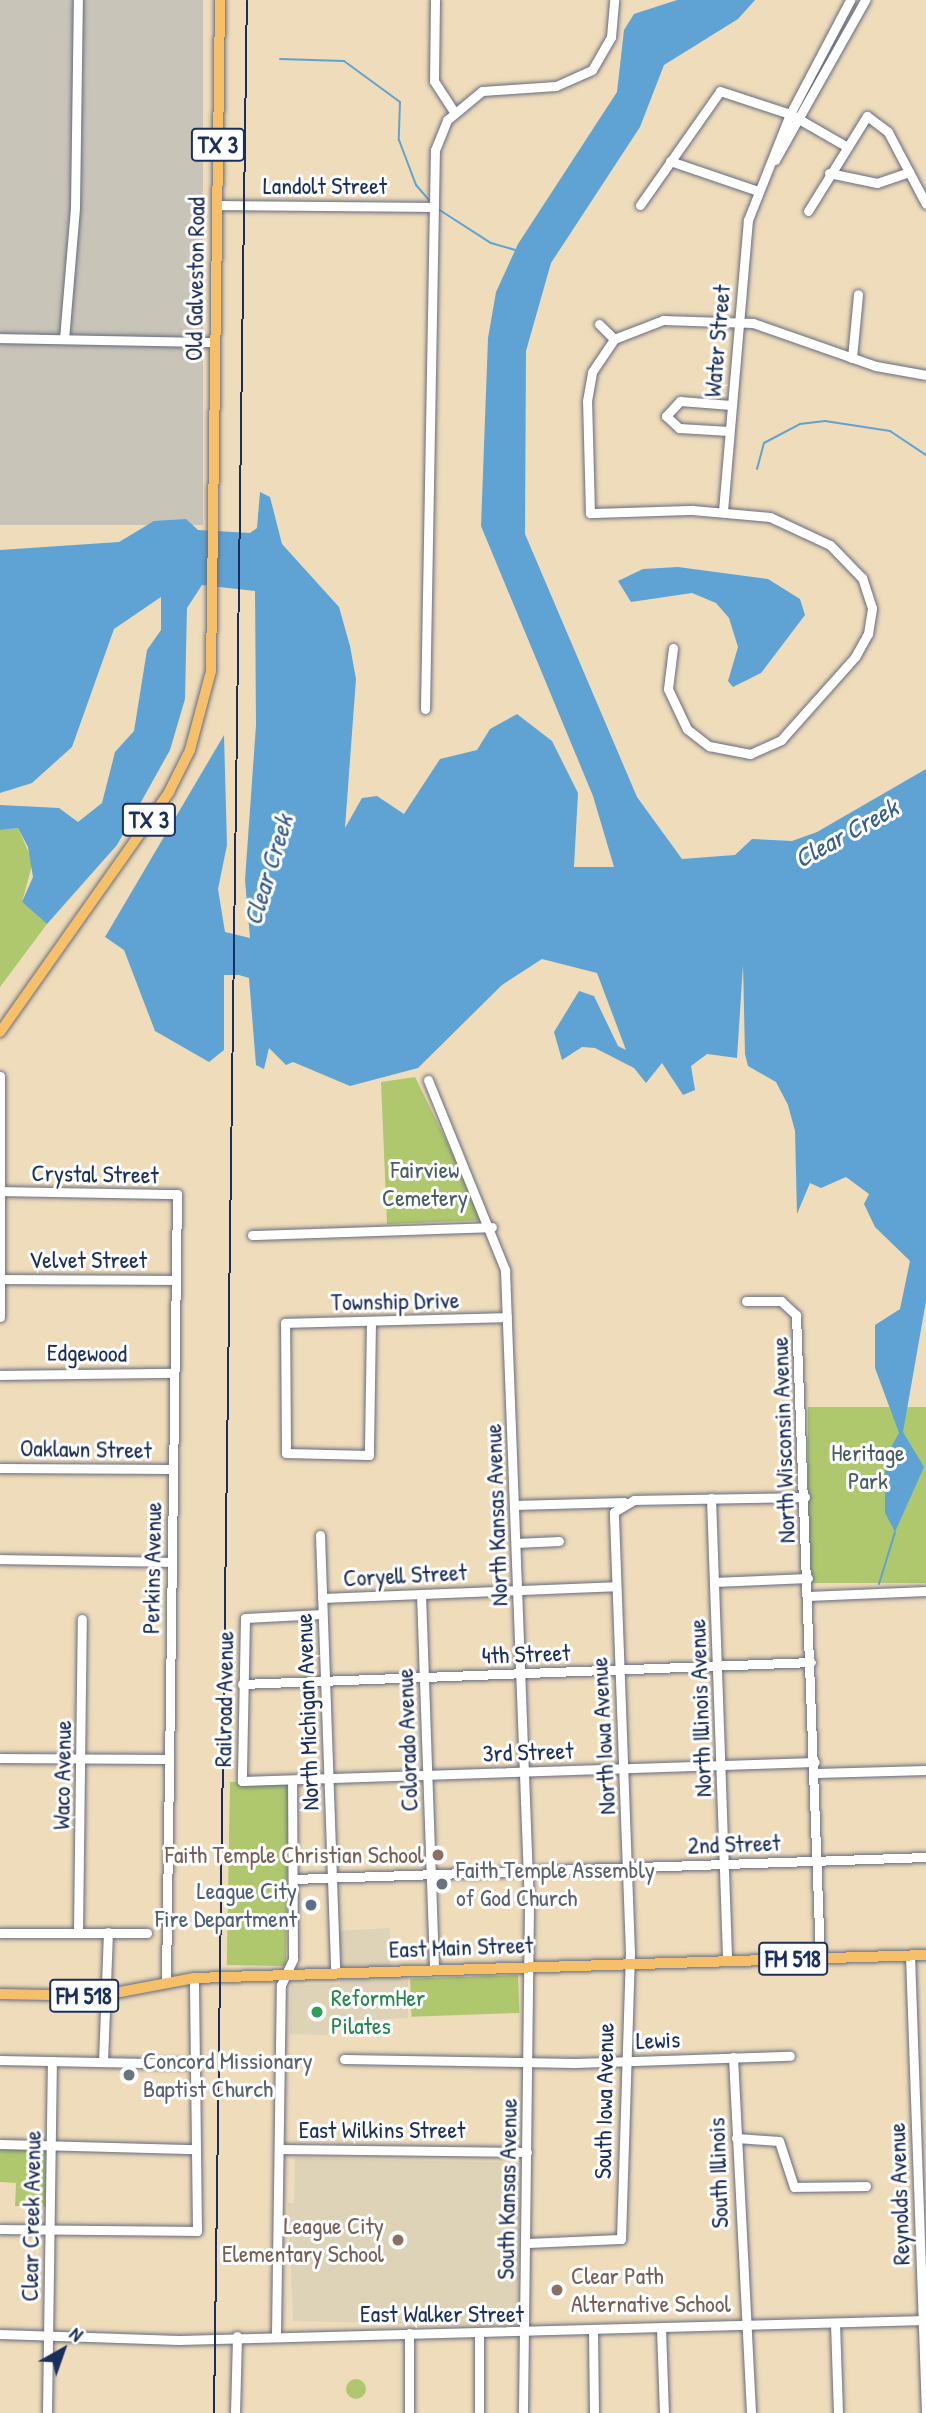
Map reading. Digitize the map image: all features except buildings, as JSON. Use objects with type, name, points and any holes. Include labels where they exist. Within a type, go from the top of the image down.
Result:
[{"type":"main road","name":"Old Galveston Road","points":[[0,1032],[169,792],[190,750],[211,671],[220,0]]},
{"type":"main road","name":"East Main Street","points":[[0,1994],[107,1996],[166,1981],[194,1978],[335,1972],[926,1955]]},
{"type":"street","points":[[64,339],[75,207],[78,0]]},
{"type":"street","points":[[435,0],[434,81],[454,112]]},
{"type":"street","points":[[425,709],[435,149],[454,112],[490,88],[556,86],[587,74],[609,46],[614,0]]},
{"type":"street","name":"Water Street","points":[[723,511],[745,242],[758,191],[790,114],[850,0]]},
{"type":"street","name":"Water Street","points":[[763,177],[802,120],[865,0]]},
{"type":"street","points":[[640,205],[720,92],[790,114],[844,145]]},
{"type":"street","points":[[808,211],[844,145],[867,116],[888,132],[926,204]]},
{"type":"street","points":[[670,161],[758,191]]},
{"type":"street","points":[[829,173],[877,183],[909,172]]},
{"type":"street","name":"Landolt Street","points":[[217,205],[432,206]]},
{"type":"street","points":[[852,358],[858,294]]},
{"type":"street","points":[[673,648],[668,689],[687,729],[709,746],[750,754],[788,733],[868,634],[867,588],[830,545],[770,517],[723,511],[590,513],[587,401],[592,372],[614,339],[663,320],[737,321],[790,332],[852,358],[926,375]]},
{"type":"street","points":[[599,324],[614,339]]},
{"type":"street","points":[[0,338],[215,342]]},
{"type":"street","points":[[729,431],[673,426],[666,416],[680,401],[731,405]]},
{"type":"street","points":[[0,1076],[0,1317]]},
{"type":"street","name":"North Kansas Avenue","points":[[428,1080],[504,1261],[522,1674],[529,1965]]},
{"type":"street","name":"Crystal Street","points":[[2,1191],[177,1194],[177,1206]]},
{"type":"street","name":"Perkins Avenue","points":[[166,1981],[177,1206]]},
{"type":"street","points":[[252,1235],[492,1227]]},
{"type":"street","name":"Velvet Street","points":[[1,1279],[176,1280]]},
{"type":"street","name":"North Wisconsin Avenue","points":[[746,1300],[781,1301],[796,1315],[808,1596]]},
{"type":"street","name":"Township Drive","points":[[371,1321],[369,1455],[286,1453],[285,1323],[507,1317]]},
{"type":"street","name":"Edgewood","points":[[0,1375],[174,1373]]},
{"type":"street","name":"Oaklawn Street","points":[[0,1468],[173,1469]]},
{"type":"street","points":[[514,1505],[620,1505],[710,1498],[805,1497]]},
{"type":"street","name":"North Illinois Avenue","points":[[710,1498],[727,1960]]},
{"type":"street","name":"North Iowa Avenue","points":[[620,1505],[615,1586],[624,1768],[627,1963]]},
{"type":"street","name":"North Michigan Avenue","points":[[320,1535],[335,1972]]},
{"type":"street","points":[[516,1543],[559,1541]]},
{"type":"street","points":[[0,1559],[171,1562]]},
{"type":"street","points":[[715,1582],[808,1578]]},
{"type":"street","name":"Coryell Street","points":[[322,1598],[615,1586]]},
{"type":"street","points":[[820,1958],[819,1860],[808,1596],[926,1591]]},
{"type":"street","name":"Colorado Avenue","points":[[421,1594],[434,1968]]},
{"type":"street","name":"Coryell Street","points":[[246,1618],[322,1614]]},
{"type":"street","name":"Railroad Avenue","points":[[242,1781],[242,1684],[246,1618]]},
{"type":"street","name":"Waco Avenue","points":[[78,1932],[83,1759],[82,1619]]},
{"type":"street","name":"4th Street","points":[[242,1684],[811,1662]]},
{"type":"street","points":[[0,1758],[169,1759]]},
{"type":"street","name":"3rd Street","points":[[242,1781],[815,1762]]},
{"type":"street","points":[[816,1773],[926,1770]]},
{"type":"street","points":[[276,2334],[285,1975],[293,1959],[292,1780]]},
{"type":"street","name":"2nd Street","points":[[292,1879],[926,1857]]},
{"type":"street","points":[[0,1933],[147,1933]]},
{"type":"street","points":[[103,2062],[108,1933]]},
{"type":"street","name":"Reynolds Avenue","points":[[909,1955],[926,2413]]},
{"type":"street","name":"South Iowa Avenue","points":[[526,2244],[621,2239],[627,1963]]},
{"type":"street","name":"South Kansas Avenue","points":[[523,2413],[529,1965]]},
{"type":"street","points":[[0,2229],[197,2231],[194,1978]]},
{"type":"street","name":"Lewis","points":[[344,2059],[624,2061],[790,2056]]},
{"type":"street","name":"South Illinois","points":[[733,2057],[744,2325],[751,2413]]},
{"type":"street","points":[[0,2060],[195,2064]]},
{"type":"street","name":"Clear Creek Avenue","points":[[47,2413],[52,2061]]},
{"type":"street","points":[[736,2138],[779,2141],[794,2187],[866,2186]]},
{"type":"street","points":[[0,2144],[196,2149]]},
{"type":"street","name":"East Wilkins Street","points":[[279,2149],[527,2152]]},
{"type":"street","name":"East Walker Street","points":[[0,2334],[237,2336],[409,2333],[479,2336],[924,2320]]},
{"type":"street","points":[[835,2323],[838,2413]]},
{"type":"street","points":[[661,2328],[664,2413]]},
{"type":"street","points":[[593,2330],[594,2413]]},
{"type":"street","points":[[409,2333],[410,2413]]},
{"type":"street","points":[[235,2413],[237,2336]]},
{"type":"street","points":[[479,2336],[479,2413]]},
{"type":"shaded area","points":[[0,0],[203,0],[203,525],[0,525]]},
{"type":"shaded area","points":[[390,1928],[391,1977],[408,1976],[408,2018],[329,2022],[328,2035],[290,2034],[291,1985],[340,1984],[338,1931]]},
{"type":"shaded area","points":[[295,2158],[521,2163],[517,2326],[293,2321],[288,2203],[294,2203]]},
{"type":"green space","points":[[18,828],[33,862],[22,902],[47,924],[0,987],[0,830]]},
{"type":"green space","name":"Fairview Cemetery","points":[[415,1077],[485,1220],[387,1224],[381,1082]]},
{"type":"green space","name":"Heritage Park","points":[[808,1407],[926,1407],[926,1583],[808,1583]]},
{"type":"green space","points":[[230,1782],[289,1783],[286,1966],[227,1965]]},
{"type":"green space","points":[[518,1975],[519,2013],[411,2017],[410,1979]]},
{"type":"green space","points":[[0,2148],[48,2150],[47,2207],[15,2206],[16,2183],[0,2182]]},
{"type":"green space","points":[[356,2379],[363,2382],[366,2389],[363,2396],[356,2399],[349,2396],[346,2389],[349,2382]]},
{"type":"water","name":"Clear Creek","points":[[677,0],[755,0],[738,19],[664,65],[640,127],[551,263],[526,351],[525,534],[637,797],[682,859],[735,855],[752,839],[792,841],[817,832],[926,769],[926,1301],[903,1432],[924,1467],[895,1532],[885,1513],[885,1458],[899,1433],[875,1368],[875,1325],[900,1309],[910,1261],[875,1227],[864,1204],[869,1194],[846,1177],[821,1188],[810,1183],[797,1214],[795,1131],[788,1105],[776,1082],[748,1066],[745,1054],[743,965],[737,1058],[707,1054],[691,1066],[695,1090],[683,1095],[662,1063],[646,1083],[634,1068],[595,1048],[582,1047],[562,1060],[554,1032],[579,991],[594,996],[618,1046],[626,1050],[597,973],[542,959],[502,985],[418,1068],[350,1086],[293,1062],[286,1065],[269,1048],[264,1069],[256,1065],[249,978],[239,975],[224,975],[224,1050],[209,1062],[155,1031],[124,950],[105,937],[224,735],[227,845],[218,889],[225,932],[250,938],[245,880],[256,725],[255,591],[202,585],[187,608],[185,699],[170,750],[117,845],[47,924],[22,902],[33,877],[28,847],[18,828],[0,830],[0,805],[59,808],[78,822],[102,803],[115,752],[134,731],[147,650],[161,630],[161,597],[114,629],[72,747],[32,783],[0,793],[0,550],[119,542],[154,521],[186,519],[198,530],[250,533],[257,528],[260,492],[270,497],[282,544],[339,607],[350,646],[356,679],[345,828],[362,798],[377,796],[404,814],[440,759],[477,750],[490,729],[517,714],[552,741],[578,793],[574,867],[614,867],[593,796],[481,526],[488,338],[496,292],[518,244],[617,92],[624,30],[634,14]]},
{"type":"water","points":[[678,567],[768,579],[800,599],[805,615],[761,673],[733,687],[728,681],[738,647],[729,618],[716,603],[692,593],[631,602],[618,581],[643,569]]},
{"type":"waterway","points":[[280,59],[344,61],[400,102],[399,140],[416,185],[429,200]]},
{"type":"waterway","points":[[438,209],[491,243],[516,250]]},
{"type":"waterway","points":[[757,469],[764,443],[800,424],[825,421],[890,431],[926,455]]},
{"type":"waterway","points":[[879,1584],[895,1532]]},
{"type":"railway","points":[[214,2413],[247,0]]},
{"type":"place","name":"Faith Temple Christian School","points":[[438,1855]]},
{"type":"place","name":"Faith Temple Assembly of God Church","points":[[442,1884]]},
{"type":"place","name":"League City Fire Department","points":[[311,1905]]},
{"type":"place","name":"ReformHer Pilates","points":[[317,2012]]},
{"type":"place","name":"Concord Missionary Baptist Church","points":[[129,2075]]},
{"type":"place","name":"League City Elementary School","points":[[398,2240]]},
{"type":"place","name":"Clear Path Alternative School","points":[[557,2290]]}]
